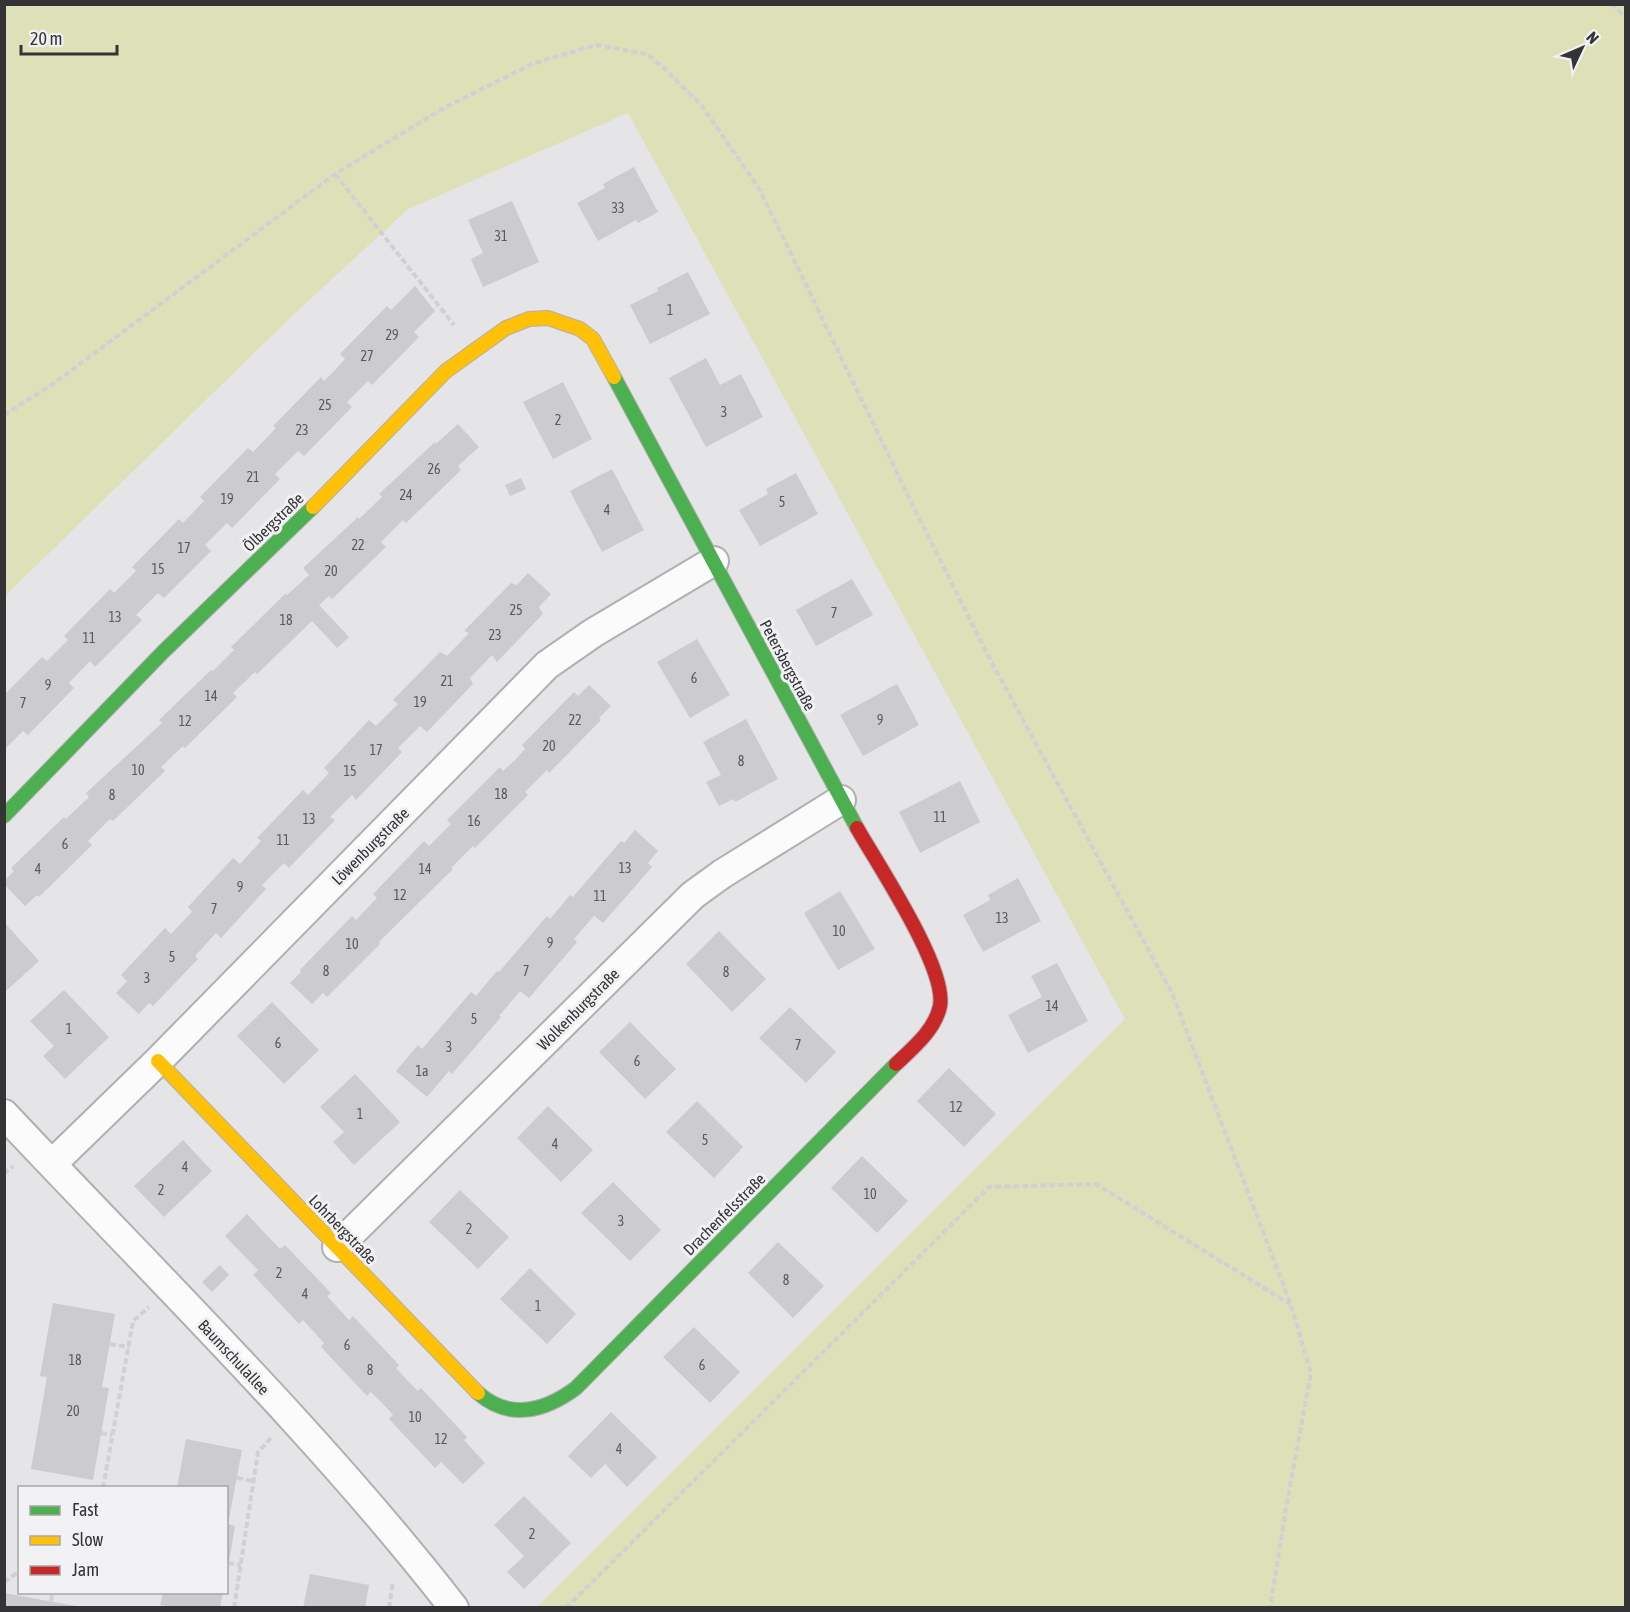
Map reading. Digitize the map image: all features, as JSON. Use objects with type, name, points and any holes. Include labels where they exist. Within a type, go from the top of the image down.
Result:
[{"type":"street","name":"Ölbergstraße","points":[[4,816],[163,652],[325,495],[446,371],[506,328],[529,319],[548,318],[565,323],[580,329],[592,339]]},
{"type":"street","name":"Petersbergstraße","points":[[592,339],[714,561],[841,800],[927,950],[940,990],[940,1010]]},
{"type":"street","name":"Löwenburgstraße","points":[[52,1164],[158,1061],[547,666],[593,633],[714,561]]},
{"type":"street","name":"Wolkenburgstraße","points":[[337,1247],[693,895],[722,874],[841,800]]},
{"type":"street","name":"Drachenfelsstraße","points":[[511,1410],[531,1410],[548,1406],[564,1398],[576,1388],[923,1037],[934,1024],[940,1010]]},
{"type":"street","name":"Lohrbergstraße","points":[[158,1061],[480,1395],[494,1405],[511,1410]]},
{"type":"street","name":"Baumschulallee","points":[[4,1114],[291,1418],[412,1554],[453,1608]]},
{"type":"path","points":[[1611,4],[1626,17]]},
{"type":"path","points":[[4,416],[53,384],[335,174],[444,108],[532,64],[596,45],[647,54],[664,68],[702,106],[760,190],[986,653],[1172,993],[1291,1305],[1311,1373],[1270,1608]]},
{"type":"path","points":[[335,174],[473,350]]},
{"type":"path","points":[[566,1608],[989,1186],[1096,1184],[1291,1305]]},
{"type":"path","points":[[103,1486],[133,1321],[156,1301]]},
{"type":"path","points":[[110,1344],[129,1347]]},
{"type":"path","points":[[101,1433],[112,1436]]},
{"type":"path","points":[[234,1608],[258,1452]]},
{"type":"path","points":[[237,1478],[253,1481]]},
{"type":"path","points":[[228,1563],[241,1565]]},
{"type":"path","points":[[4,1582],[18,1572]]},
{"type":"path","points":[[12,1576],[18,1578]]},
{"type":"path","points":[[388,1608],[394,1576]]},
{"type":"path","points":[[51,1601],[53,1594]]},
{"type":"green space","points":[[5,4],[1625,5],[1625,1607],[537,1607],[1125,1019],[628,113],[408,209],[293,315],[5,596]]},
{"type":"building","points":[[634,167],[658,212],[638,223],[636,220],[598,241],[577,203],[605,188],[603,184]]},
{"type":"building","points":[[512,201],[539,262],[483,287],[471,259],[483,253],[468,220]]},
{"type":"building","points":[[688,272],[710,314],[650,344],[630,305]]},
{"type":"building","points":[[415,286],[435,311],[414,332],[419,337],[372,385],[368,381],[347,402],[352,407],[304,456],[298,451],[275,474],[280,479],[232,528],[227,523],[205,545],[211,551],[164,598],[158,593],[136,615],[142,620],[95,667],[90,661],[69,683],[74,688],[28,735],[23,731],[4,750],[4,695],[42,657],[47,661],[68,640],[64,636],[110,589],[114,593],[136,571],[132,567],[179,519],[183,523],[204,501],[200,497],[248,448],[253,452],[276,428],[273,426],[321,377],[324,381],[335,370],[345,359],[340,354],[387,306],[391,310]]},
{"type":"building","points":[[706,358],[720,385],[741,374],[763,417],[706,447],[669,378]]},
{"type":"building","points":[[563,382],[592,439],[553,459],[523,402]]},
{"type":"building","points":[[458,424],[479,447],[458,466],[461,470],[406,523],[403,520],[381,542],[386,547],[332,599],[329,596],[319,605],[349,637],[337,648],[312,621],[257,674],[255,672],[233,693],[237,697],[185,748],[183,746],[161,767],[165,771],[113,821],[110,819],[88,841],[92,845],[39,897],[37,895],[25,906],[4,884],[4,881],[14,871],[11,868],[64,817],[66,819],[89,797],[86,793],[162,723],[159,720],[234,650],[231,647],[285,594],[287,595],[309,575],[303,568],[382,497],[379,494]]},
{"type":"building","points":[[612,469],[644,530],[602,552],[570,491]]},
{"type":"building","points":[[796,473],[818,514],[760,546],[739,510],[768,494],[766,489]]},
{"type":"building","points":[[521,478],[526,489],[510,496],[505,485]]},
{"type":"building","points":[[528,573],[551,594],[539,607],[543,614],[497,662],[492,655],[470,678],[473,684],[427,732],[420,726],[398,748],[402,752],[356,800],[352,795],[330,817],[335,820],[289,868],[284,863],[262,885],[266,889],[221,938],[216,933],[195,956],[198,959],[153,1006],[149,1003],[139,1014],[116,993],[127,981],[121,975],[165,928],[171,934],[192,912],[188,907],[233,858],[240,864],[261,841],[257,838],[303,790],[308,795],[329,773],[324,768],[369,720],[376,726],[398,704],[393,700],[440,652],[447,656],[469,633],[464,631],[511,583],[517,585]]},
{"type":"building","points":[[852,579],[873,615],[816,646],[796,610]]},
{"type":"building","points":[[697,639],[730,695],[690,718],[657,662]]},
{"type":"building","points":[[897,684],[919,725],[863,756],[840,715]]},
{"type":"building","points":[[589,685],[611,706],[599,718],[601,720],[549,773],[547,770],[525,792],[528,795],[475,848],[473,846],[451,868],[453,869],[327,997],[323,993],[312,1004],[290,983],[301,972],[300,970],[352,916],[356,920],[377,898],[373,894],[424,841],[429,846],[451,824],[447,820],[500,767],[503,771],[515,760],[525,749],[522,745],[574,692],[578,696]]},
{"type":"building","points":[[746,719],[778,779],[735,802],[734,799],[719,806],[706,782],[721,775],[703,742]]},
{"type":"building","points":[[960,781],[980,822],[920,853],[899,812]]},
{"type":"building","points":[[635,830],[658,851],[648,863],[652,867],[603,923],[594,916],[574,939],[577,942],[529,998],[520,991],[452,1074],[449,1071],[427,1097],[396,1071],[418,1045],[422,1049],[471,992],[476,996],[547,916],[550,919],[570,895],[573,897],[621,841],[624,843]]},
{"type":"building","points":[[1018,878],[1041,921],[983,952],[963,915],[990,900],[988,895]]},
{"type":"building","points":[[840,891],[875,949],[838,970],[804,913]]},
{"type":"building","points":[[4,922],[39,961],[6,991],[4,989]]},
{"type":"building","points":[[719,931],[766,979],[732,1012],[686,964]]},
{"type":"building","points":[[1057,963],[1088,1021],[1028,1053],[1008,1015],[1042,997],[1031,976]]},
{"type":"building","points":[[64,990],[109,1037],[65,1079],[43,1056],[54,1046],[30,1021]]},
{"type":"building","points":[[272,1002],[319,1050],[284,1084],[237,1036]]},
{"type":"building","points":[[790,1007],[836,1052],[806,1083],[759,1038]]},
{"type":"building","points":[[630,1022],[676,1069],[645,1099],[599,1052]]},
{"type":"building","points":[[949,1068],[996,1114],[964,1147],[917,1101]]},
{"type":"building","points":[[355,1074],[400,1122],[354,1165],[333,1142],[344,1132],[320,1107]]},
{"type":"building","points":[[697,1101],[743,1147],[714,1178],[666,1132]]},
{"type":"building","points":[[548,1106],[593,1150],[561,1182],[517,1138]]},
{"type":"building","points":[[183,1140],[212,1171],[164,1217],[134,1186]]},
{"type":"building","points":[[862,1156],[908,1201],[877,1233],[831,1188]]},
{"type":"building","points":[[613,1182],[661,1230],[630,1261],[581,1213]]},
{"type":"building","points":[[460,1190],[509,1237],[478,1269],[429,1222]]},
{"type":"building","points":[[247,1214],[280,1249],[285,1245],[331,1293],[327,1296],[349,1320],[353,1316],[399,1365],[396,1368],[407,1380],[418,1391],[421,1388],[467,1437],[464,1440],[485,1463],[463,1484],[441,1462],[435,1468],[389,1419],[393,1415],[382,1403],[371,1392],[367,1396],[321,1347],[324,1343],[303,1320],[299,1324],[253,1275],[258,1270],[225,1236]]},
{"type":"building","points":[[778,1242],[824,1286],[793,1318],[748,1273]]},
{"type":"building","points":[[220,1265],[229,1275],[212,1292],[202,1282]]},
{"type":"building","points":[[530,1268],[576,1314],[547,1344],[500,1299]]},
{"type":"building","points":[[53,1303],[115,1314],[102,1387],[109,1388],[93,1480],[31,1469],[47,1377],[40,1376]]},
{"type":"building","points":[[694,1327],[740,1372],[710,1403],[663,1357]]},
{"type":"building","points":[[611,1412],[657,1457],[627,1487],[605,1464],[591,1478],[568,1456]]},
{"type":"building","points":[[186,1439],[242,1450],[228,1524],[228,1486],[177,1486]]},
{"type":"building","points":[[524,1496],[571,1543],[524,1589],[507,1572],[524,1556],[494,1525]]},
{"type":"building","points":[[228,1524],[235,1526],[228,1568]]},
{"type":"building","points":[[310,1574],[369,1585],[365,1608],[303,1608]]},
{"type":"building","points":[[4,1593],[76,1606],[76,1608],[4,1608]]},
{"type":"building","points":[[163,1594],[223,1594],[220,1608],[175,1608],[160,1605]]},
{"type":"traffic: fast","points":[[614,377],[857,828]]},
{"type":"traffic: fast","points":[[4,816],[163,652],[313,507]]},
{"type":"traffic: fast","points":[[478,1393],[502,1407],[527,1410],[552,1402],[576,1388],[896,1064]]},
{"type":"traffic: slow","points":[[313,507],[446,371],[506,328],[529,319],[548,318],[580,329],[593,339],[614,377]]},
{"type":"traffic: slow","points":[[158,1061],[478,1393]]},
{"type":"traffic: jam","points":[[857,828],[909,917],[933,967],[939,989],[940,1006],[933,1023],[922,1038],[896,1064]]}]
